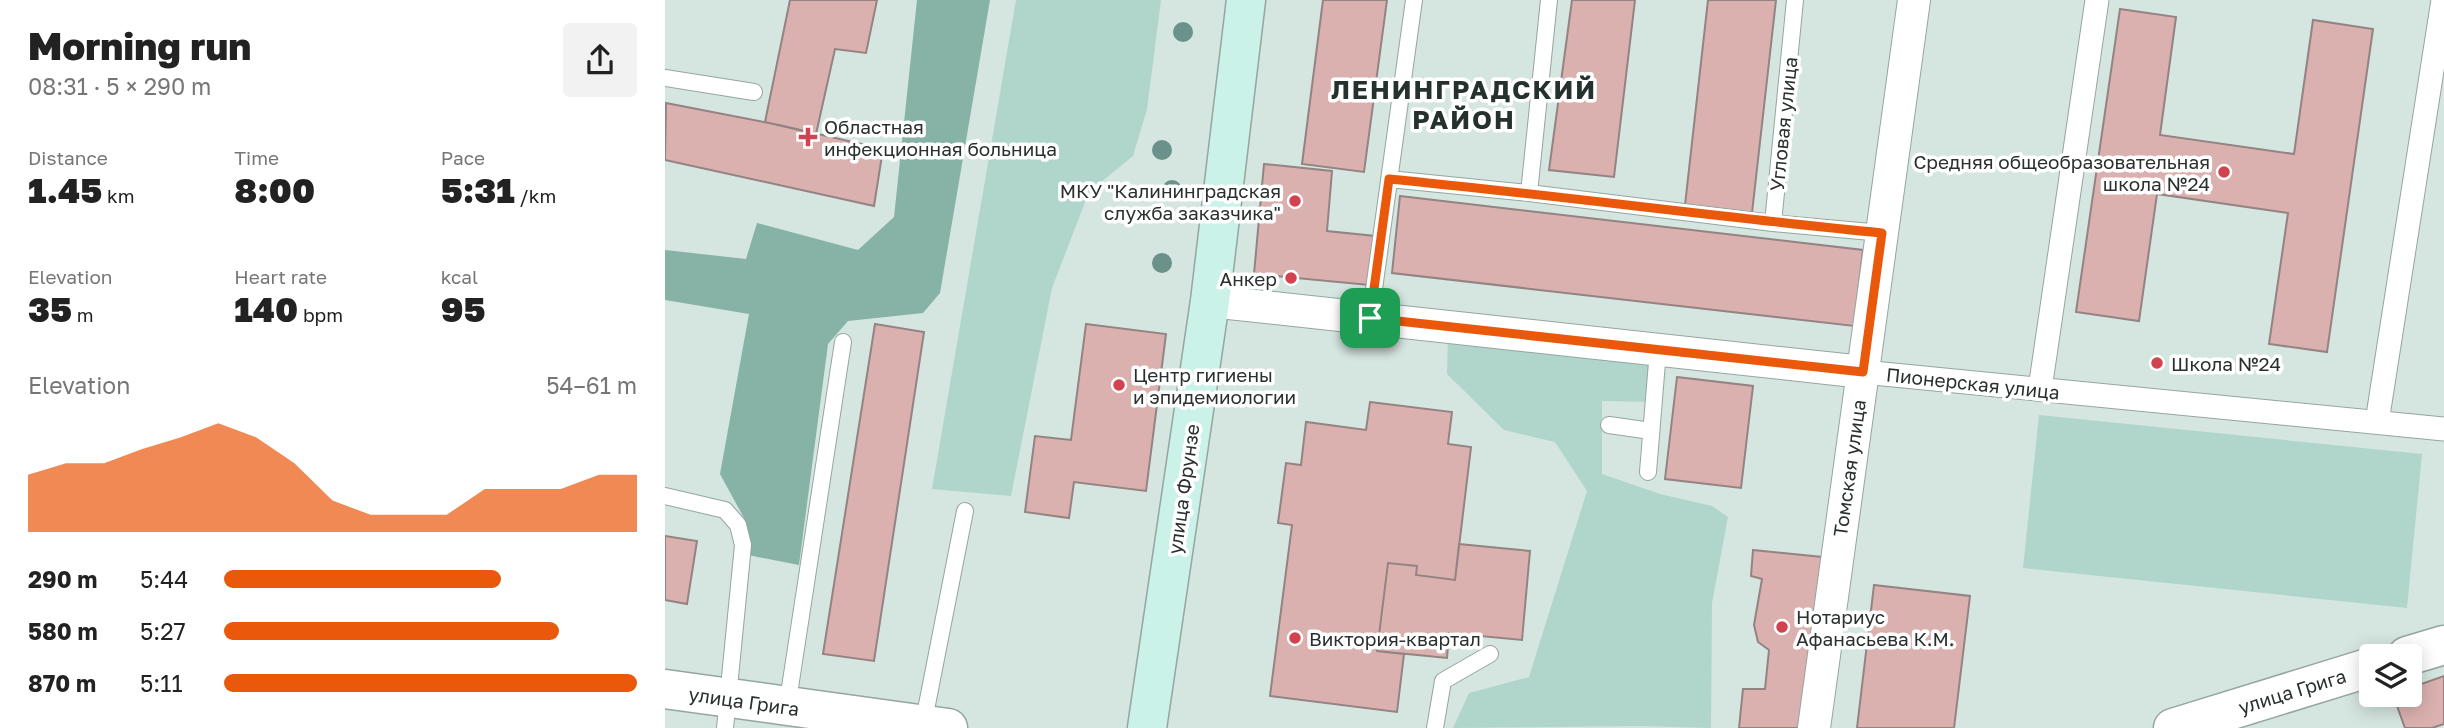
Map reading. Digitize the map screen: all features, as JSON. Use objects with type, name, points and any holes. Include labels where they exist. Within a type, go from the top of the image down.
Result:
[{"type":"main road","name":"улица Фрунзе","points":[[1147,728],[1210,301],[1246,0]]},
{"type":"street","name":"Томская улица","points":[[1814,728],[1914,0]]},
{"type":"street","points":[[2040,389],[2097,0]]},
{"type":"street","points":[[2377,422],[2443,0]]},
{"type":"street","name":"Пионерская улица","points":[[1210,301],[1863,372],[2444,429]]},
{"type":"street","points":[[2422,652],[2444,645]]},
{"type":"street","name":"улица Грига","points":[[2173,728],[2359,671]]},
{"type":"street","name":"улица Грига","points":[[665,689],[727,714],[787,707],[931,727]]},
{"type":"lane","points":[[1370,318],[1414,0]]},
{"type":"lane","points":[[1529,193],[1549,0]]},
{"type":"lane","name":"Угловая улица","points":[[1773,223],[1795,0]]},
{"type":"lane","points":[[665,78],[754,92]]},
{"type":"lane","points":[[1389,179],[1882,233]]},
{"type":"lane","points":[[787,707],[843,342]]},
{"type":"lane","points":[[1648,472],[1658,350]]},
{"type":"lane","points":[[1609,425],[1651,430]]},
{"type":"lane","points":[[665,495],[725,510],[738,525],[743,545],[727,714]]},
{"type":"lane","points":[[931,727],[965,511]]},
{"type":"lane","points":[[1435,728],[1443,681],[1490,654]]},
{"type":"green space","points":[[917,0],[990,0],[940,293],[923,313],[848,321],[828,344],[799,565],[748,555],[744,518],[720,474],[749,314],[665,300],[665,250],[746,259],[757,223],[858,250],[894,217]]},
{"type":"green space","points":[[1016,0],[1161,0],[1147,109],[1133,156],[1089,192],[1052,288],[1011,496],[932,489]]},
{"type":"green space","points":[[1448,336],[1660,365],[1657,402],[1602,401],[1602,474],[1660,494],[1712,506],[1728,517],[1712,603],[1711,728],[1453,728],[1469,693],[1529,677],[1587,491],[1555,442],[1504,430],[1447,374]]},
{"type":"green space","points":[[2039,415],[2422,454],[2407,608],[2023,568]]},
{"type":"building","points":[[790,0],[877,0],[866,53],[835,49],[816,134],[765,122]]},
{"type":"building","points":[[1323,0],[1387,0],[1364,172],[1302,164]]},
{"type":"building","points":[[1572,0],[1635,0],[1614,177],[1549,170]]},
{"type":"building","points":[[1708,0],[1776,0],[1752,213],[1685,205]]},
{"type":"building","name":"Средняя общеобразовательная школа №24","points":[[2120,9],[2176,17],[2160,135],[2294,154],[2313,20],[2373,29],[2327,352],[2269,344],[2288,213],[2157,194],[2139,321],[2076,312]]},
{"type":"building","points":[[666,103],[883,149],[874,206],[665,160]]},
{"type":"building","name":"МКУ \"Калининградская служба заказчика\"","points":[[1264,164],[1332,171],[1327,231],[1375,236],[1369,285],[1254,274]]},
{"type":"building","points":[[1400,196],[1863,250],[1854,326],[1392,273]]},
{"type":"building","points":[[875,324],[924,332],[874,661],[823,654]]},
{"type":"building","name":"Центр гигиены и эпидемиологии","points":[[1086,324],[1166,334],[1146,491],[1074,482],[1069,518],[1025,512],[1035,436],[1071,440]]},
{"type":"building","points":[[1677,377],[1753,386],[1741,488],[1665,479]]},
{"type":"building","points":[[1370,402],[1452,412],[1448,444],[1471,447],[1455,580],[1416,575],[1417,566],[1388,563],[1377,651],[1404,654],[1397,712],[1270,696],[1292,525],[1278,523],[1286,463],[1301,465],[1306,422],[1366,430]]},
{"type":"building","points":[[665,536],[697,541],[687,604],[665,600]]},
{"type":"building","points":[[1459,544],[1530,551],[1522,640],[1449,633],[1447,658],[1377,651],[1388,563],[1417,566],[1416,575],[1455,580]]},
{"type":"building","points":[[1753,550],[1822,557],[1800,728],[1739,728],[1743,689],[1765,689],[1769,650],[1758,642],[1754,625],[1762,579],[1751,576]]},
{"type":"building","points":[[1874,585],[1970,596],[1954,728],[1857,728]]},
{"type":"building","points":[[2444,676],[2444,724],[2432,728],[2405,728],[2397,707],[2422,707],[2422,684]]},
{"type":"place","name":"Областная инфекционная больница","points":[[808,137]]},
{"type":"place","name":"Средняя общеобразовательная школа №24","points":[[2224,172]]},
{"type":"place","name":"МКУ \"Калининградская служба заказчика\"","points":[[1295,201]]},
{"type":"place","name":"Анкер","points":[[1291,278]]},
{"type":"place","name":"Школа №24","points":[[2157,363]]},
{"type":"place","name":"Центр гигиены и эпидемиологии","points":[[1119,385]]},
{"type":"place","name":"Нотариус Афанасьева К.М.","points":[[1782,627]]},
{"type":"place","name":"Виктория-квартал","points":[[1295,638]]},
{"type":"district","name":"ЛЕНИНГРАДСКИЙ РАЙОН","points":[[1464,104]]},
{"type":"route","points":[[1389,179],[1882,233],[1863,372],[1370,318],[1389,179]]}]
